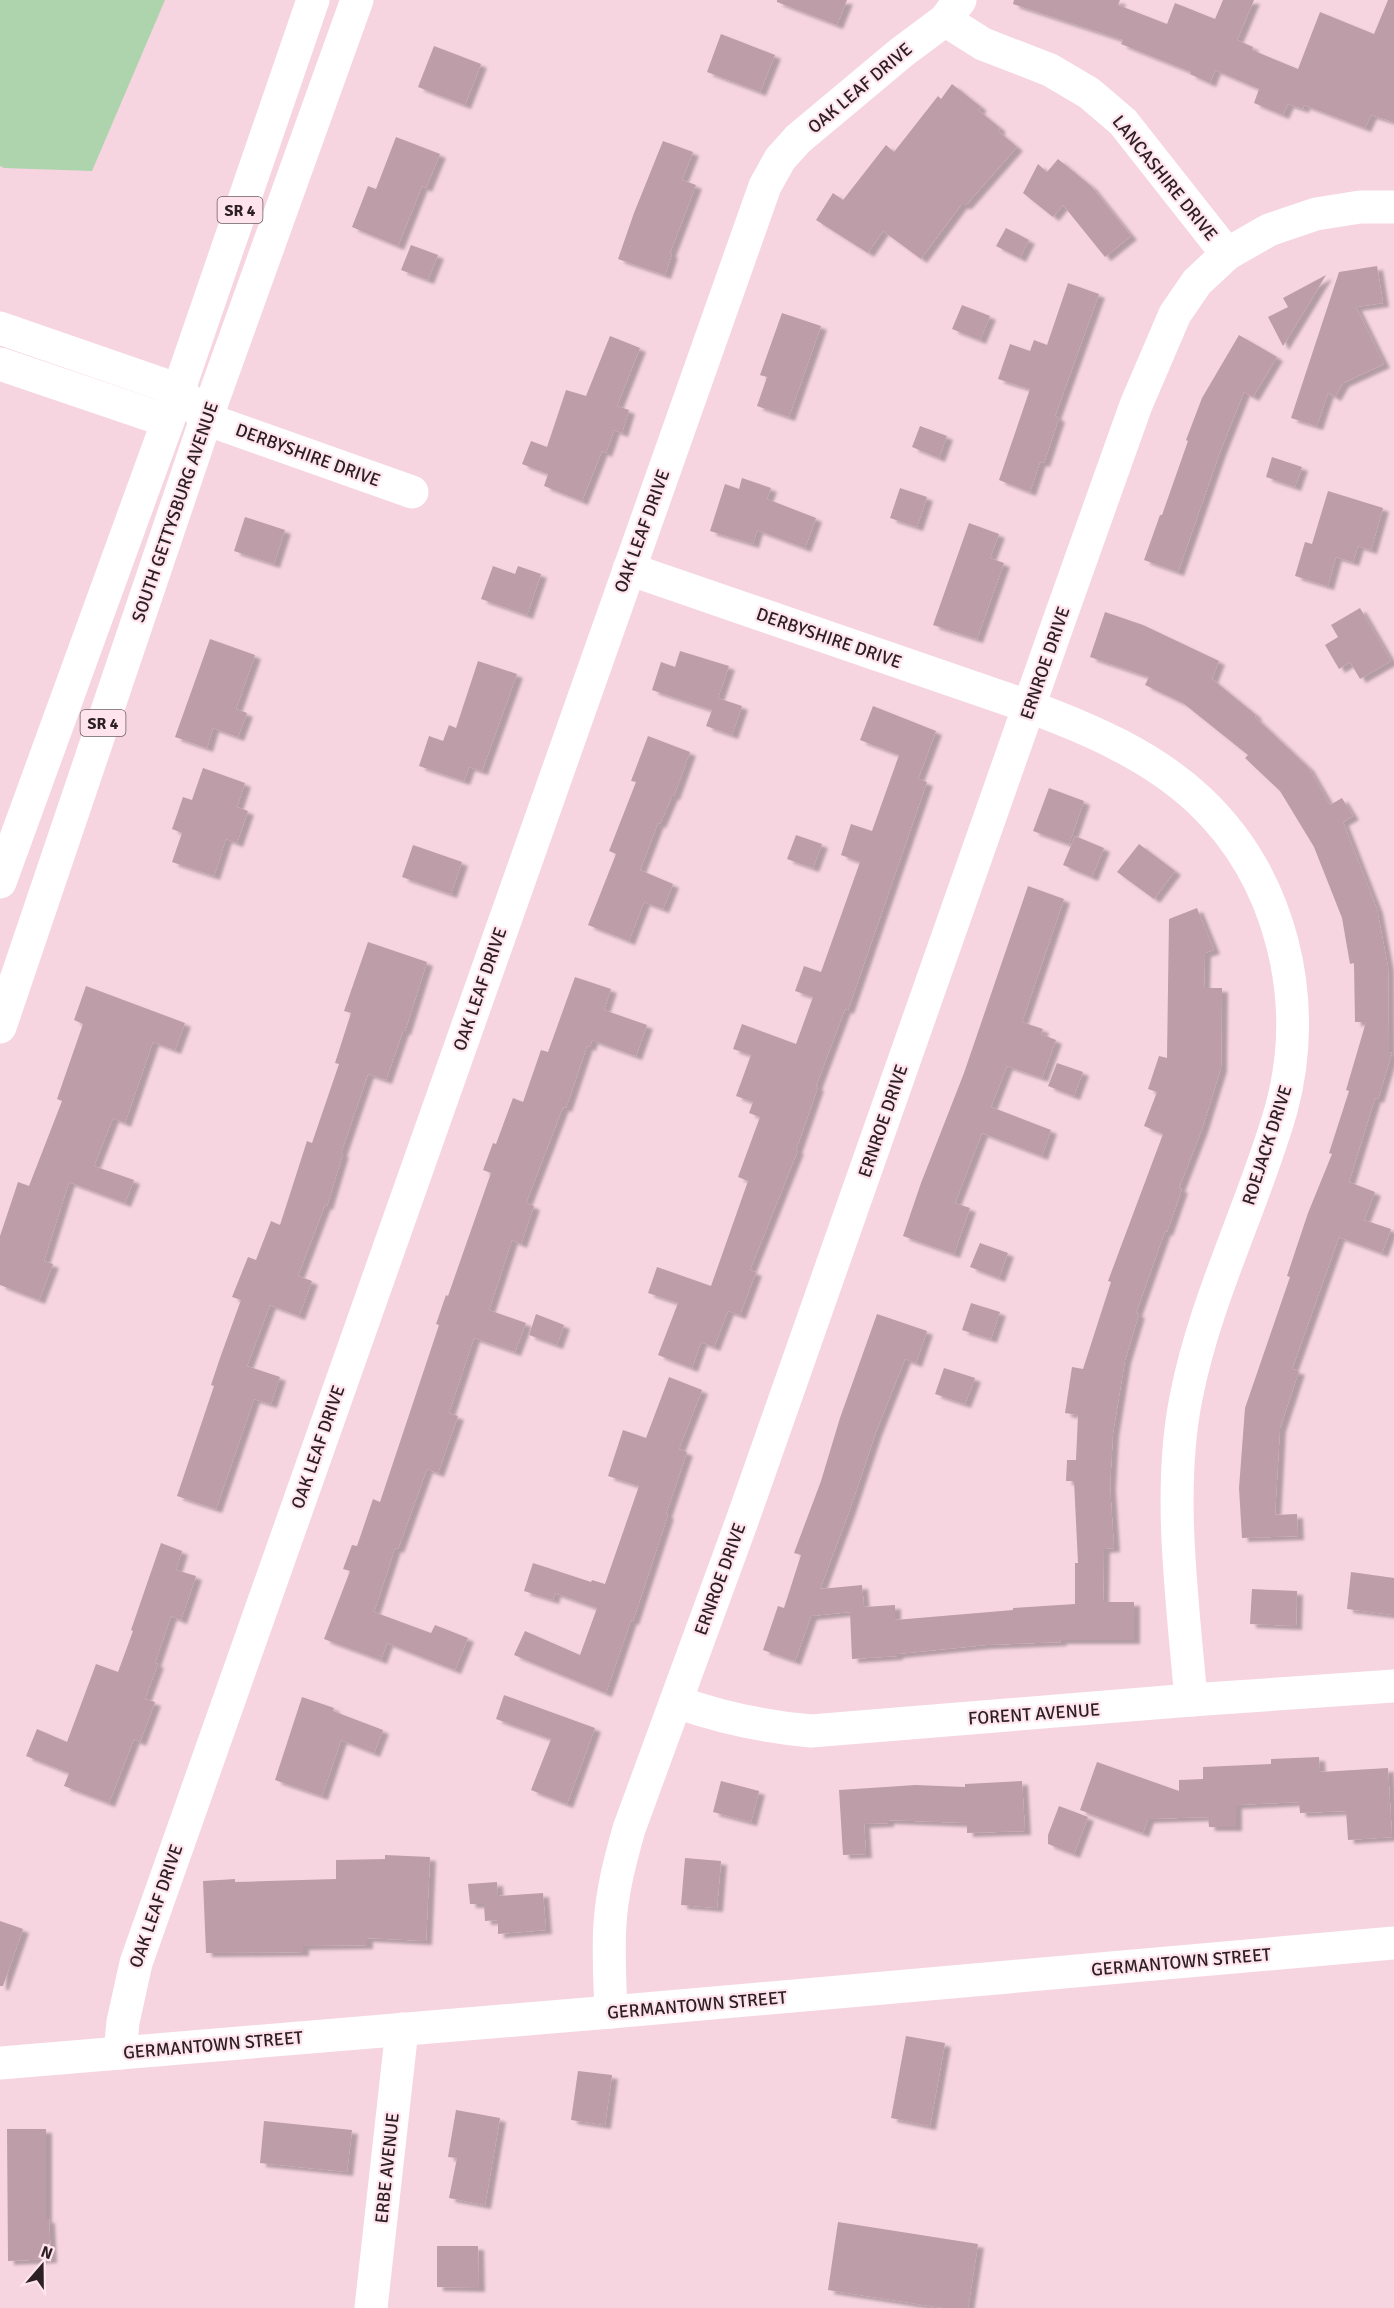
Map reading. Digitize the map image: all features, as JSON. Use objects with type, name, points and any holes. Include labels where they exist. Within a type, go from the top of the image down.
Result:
[{"type":"main road","name":"SOUTH GETTYSBURG AVENUE","points":[[0,882],[168,421],[313,0]]},
{"type":"main road","name":"SOUTH GETTYSBURG AVENUE","points":[[0,1027],[206,418],[357,0]]},
{"type":"main road","name":"LANCASHIRE DRIVE","points":[[952,10],[983,44],[1050,70],[1089,93],[1123,122],[1227,254],[1269,230],[1316,214],[1360,207],[1394,207]]},
{"type":"main road","name":"OAK LEAF DRIVE","points":[[120,2053],[129,1991],[140,1952],[765,186],[780,159],[798,139],[952,10]]},
{"type":"main road","name":"ERNROE DRIVE","points":[[611,2012],[609,1926],[617,1870],[629,1829],[742,1521],[1136,405],[1175,314],[1197,282],[1227,254]]},
{"type":"main road","points":[[0,328],[179,390],[206,418]]},
{"type":"main road","points":[[0,364],[168,421]]},
{"type":"main road","name":"DERBYSHIRE DRIVE","points":[[168,421],[206,418],[412,492]]},
{"type":"main road","name":"DERBYSHIRE DRIVE","points":[[629,569],[1030,707]]},
{"type":"main road","name":"ROEJACK DRIVE","points":[[1030,707],[1094,732],[1126,749],[1158,768],[1204,805],[1233,839],[1261,885],[1280,935],[1290,976],[1293,1031],[1287,1086],[1196,1357],[1185,1400],[1180,1434],[1177,1504],[1191,1700]]},
{"type":"main road","name":"FORENT AVENUE","points":[[677,1702],[737,1721],[768,1727],[812,1731],[1394,1686]]},
{"type":"main road","name":"GERMANTOWN STREET","points":[[0,2063],[1394,1943]]},
{"type":"main road","name":"ERBE AVENUE","points":[[371,2308],[402,2029]]},
{"type":"shaded area","points":[[0,0],[165,0],[92,171],[0,166]]},
{"type":"building","points":[[777,0],[847,0],[837,25],[777,2]]},
{"type":"building","points":[[1014,0],[1120,0],[1118,5],[1167,24],[1175,3],[1215,19],[1223,0],[1254,0],[1237,40],[1253,47],[1252,50],[1298,69],[1320,12],[1374,34],[1388,0],[1394,0],[1394,122],[1371,115],[1365,128],[1304,105],[1303,109],[1288,104],[1283,115],[1254,103],[1259,89],[1215,70],[1210,83],[1190,74],[1191,72],[1121,44],[1123,40],[1013,4]]},
{"type":"building","points":[[721,34],[775,55],[760,92],[707,72]]},
{"type":"building","points":[[434,46],[481,64],[465,105],[418,87]]},
{"type":"building","points":[[952,84],[981,107],[978,110],[1000,128],[998,131],[1017,147],[966,205],[961,205],[921,259],[883,231],[868,253],[816,220],[833,193],[843,200],[886,145],[894,152],[938,96],[941,99]]},
{"type":"building","points":[[396,137],[440,154],[426,188],[422,186],[398,246],[352,227],[368,186],[376,189]]},
{"type":"building","points":[[663,141],[693,152],[682,180],[696,185],[670,253],[672,254],[665,275],[618,259]]},
{"type":"building","points":[[1058,159],[1091,186],[1131,236],[1105,257],[1063,205],[1053,217],[1023,193],[1038,164],[1047,172]]},
{"type":"building","points":[[1006,228],[1029,240],[1020,258],[996,246]]},
{"type":"building","points":[[411,245],[438,255],[428,280],[401,270]]},
{"type":"building","points":[[1377,266],[1383,303],[1356,307],[1384,364],[1343,383],[1335,397],[1328,393],[1317,426],[1291,418],[1339,272]]},
{"type":"building","points":[[1326,275],[1283,346],[1268,317],[1288,307],[1283,298]]},
{"type":"building","points":[[1068,283],[1099,294],[1055,416],[1059,418],[1044,463],[1040,462],[1030,492],[999,480],[1030,389],[998,379],[1010,344],[1030,351],[1034,340],[1047,345]]},
{"type":"building","points":[[962,305],[990,316],[980,340],[952,329]]},
{"type":"building","points":[[782,313],[821,326],[789,417],[757,406],[767,377],[760,375]]},
{"type":"building","points":[[1239,335],[1277,357],[1253,397],[1244,392],[1220,452],[1178,572],[1144,560],[1202,398]]},
{"type":"building","points":[[610,336],[640,348],[617,406],[629,410],[622,433],[614,430],[606,453],[602,451],[582,501],[544,486],[548,474],[522,464],[531,441],[547,447],[566,390],[586,396]]},
{"type":"building","points":[[920,426],[947,436],[939,458],[912,447]]},
{"type":"building","points":[[1272,457],[1302,467],[1295,487],[1266,477]]},
{"type":"building","points":[[742,478],[771,488],[767,499],[816,518],[805,548],[757,530],[753,544],[710,531],[725,484],[739,489]]},
{"type":"building","points":[[900,488],[927,497],[917,527],[890,518]]},
{"type":"building","points":[[1328,491],[1383,508],[1371,550],[1358,546],[1353,562],[1336,557],[1328,586],[1295,576],[1305,542],[1312,544]]},
{"type":"building","points":[[245,517],[285,530],[274,564],[234,551]]},
{"type":"building","points":[[969,523],[999,534],[990,558],[1004,563],[977,639],[933,625]]},
{"type":"building","points":[[493,566],[515,574],[518,566],[541,574],[527,615],[481,599]]},
{"type":"building","points":[[1360,608],[1391,661],[1360,679],[1350,662],[1339,669],[1325,645],[1338,637],[1331,625]]},
{"type":"building","points":[[1105,612],[1143,625],[1219,661],[1212,679],[1256,715],[1255,717],[1308,767],[1330,805],[1342,798],[1353,816],[1343,822],[1377,909],[1388,967],[1389,1052],[1392,1053],[1378,1099],[1375,1098],[1349,1182],[1375,1192],[1364,1220],[1391,1229],[1382,1253],[1339,1237],[1292,1369],[1299,1371],[1280,1428],[1275,1515],[1297,1514],[1298,1536],[1242,1538],[1239,1488],[1245,1408],[1290,1277],[1287,1276],[1308,1213],[1332,1154],[1329,1153],[1349,1091],[1346,1090],[1366,1022],[1355,1022],[1354,963],[1350,964],[1342,918],[1314,847],[1280,791],[1245,758],[1248,755],[1183,703],[1145,685],[1149,677],[1090,657]]},
{"type":"building","points":[[210,639],[255,655],[236,709],[247,713],[238,737],[213,728],[207,748],[175,737]]},
{"type":"building","points":[[680,651],[729,666],[718,698],[742,706],[732,735],[706,726],[712,710],[652,690],[661,662],[675,667]]},
{"type":"building","points":[[478,661],[517,674],[482,771],[469,767],[464,781],[419,766],[429,736],[443,741],[449,725],[456,728]]},
{"type":"building","points":[[873,706],[936,731],[918,779],[927,782],[848,1010],[845,1009],[816,1086],[818,1087],[796,1150],[798,1150],[750,1270],[756,1272],[740,1315],[728,1311],[714,1347],[701,1342],[692,1368],[658,1355],[678,1303],[648,1293],[657,1267],[711,1286],[748,1181],[738,1177],[760,1117],[749,1113],[753,1102],[736,1096],[751,1055],[733,1049],[742,1024],[796,1044],[813,997],[795,991],[804,966],[821,972],[860,862],[841,855],[851,824],[872,831],[899,755],[860,740]]},
{"type":"building","points":[[648,736],[690,752],[674,796],[660,824],[658,823],[640,870],[673,884],[663,909],[644,902],[629,941],[588,925],[616,854],[609,851],[636,782],[631,781]]},
{"type":"building","points":[[203,768],[245,783],[237,807],[248,811],[237,843],[226,839],[214,876],[172,862],[182,833],[172,829],[183,797],[192,800]]},
{"type":"building","points":[[1049,788],[1084,801],[1069,844],[1033,831]]},
{"type":"building","points":[[796,835],[822,844],[813,868],[787,859]]},
{"type":"building","points":[[1075,836],[1104,848],[1092,877],[1063,865]]},
{"type":"building","points":[[1139,844],[1175,871],[1154,899],[1117,872]]},
{"type":"building","points":[[413,845],[462,862],[451,894],[402,877]]},
{"type":"building","points":[[1028,886],[1064,899],[1022,1022],[1043,1029],[1041,1034],[1056,1040],[1042,1078],[1007,1066],[991,1107],[1051,1130],[1042,1156],[982,1133],[955,1203],[970,1208],[954,1254],[903,1236],[964,1073]]},
{"type":"building","points":[[1197,908],[1214,950],[1205,953],[1204,988],[1222,988],[1221,1068],[1202,1129],[1179,1188],[1182,1189],[1136,1313],[1139,1314],[1125,1360],[1113,1433],[1110,1486],[1114,1548],[1104,1549],[1103,1602],[1134,1602],[1134,1640],[1060,1640],[1061,1642],[986,1645],[852,1659],[850,1612],[811,1616],[795,1661],[763,1650],[778,1606],[784,1608],[801,1555],[794,1553],[821,1481],[840,1418],[877,1314],[927,1331],[916,1363],[905,1359],[876,1432],[820,1589],[862,1585],[864,1607],[895,1605],[895,1620],[1075,1604],[1075,1563],[1078,1563],[1074,1481],[1066,1481],[1067,1460],[1076,1460],[1078,1415],[1065,1413],[1072,1367],[1083,1369],[1111,1282],[1108,1281],[1163,1134],[1144,1126],[1157,1092],[1148,1089],[1159,1056],[1167,1058],[1169,919]]},
{"type":"building","points":[[368,942],[427,962],[405,1031],[403,1031],[386,1080],[368,1074],[341,1153],[343,1153],[327,1206],[325,1205],[298,1276],[312,1281],[299,1316],[270,1305],[247,1366],[280,1377],[271,1404],[254,1399],[216,1509],[177,1496],[214,1386],[211,1385],[241,1300],[232,1297],[248,1257],[256,1260],[271,1221],[280,1225],[307,1141],[312,1143],[339,1064],[335,1063],[351,1013],[344,1011]]},
{"type":"building","points":[[575,977],[611,989],[604,1010],[647,1025],[636,1056],[592,1040],[590,1047],[587,1046],[566,1108],[563,1107],[526,1203],[534,1206],[521,1244],[512,1240],[489,1310],[526,1323],[515,1352],[474,1338],[449,1413],[458,1416],[438,1473],[427,1469],[398,1549],[395,1548],[374,1612],[431,1633],[435,1625],[468,1638],[455,1670],[387,1643],[381,1660],[324,1639],[350,1571],[343,1569],[352,1545],[357,1546],[373,1499],[380,1502],[439,1325],[436,1324],[491,1173],[483,1170],[493,1143],[496,1144],[513,1098],[523,1102],[541,1050],[548,1052]]},
{"type":"building","points":[[86,986],[185,1023],[175,1050],[153,1042],[125,1123],[113,1118],[94,1166],[134,1180],[125,1203],[69,1182],[44,1261],[53,1264],[39,1300],[0,1285],[0,1236],[18,1182],[29,1186],[62,1101],[57,1099],[83,1024],[74,1020]]},
{"type":"building","points":[[1057,1063],[1083,1072],[1074,1096],[1048,1086]]},
{"type":"building","points":[[980,1243],[1008,1253],[999,1278],[970,1267]]},
{"type":"building","points":[[971,1303],[1000,1312],[991,1339],[962,1330]]},
{"type":"building","points":[[536,1314],[564,1325],[557,1345],[529,1335]]},
{"type":"building","points":[[944,1368],[975,1378],[965,1404],[935,1394]]},
{"type":"building","points":[[669,1377],[702,1390],[679,1449],[687,1452],[666,1514],[668,1515],[633,1621],[631,1620],[606,1693],[514,1655],[525,1631],[580,1655],[597,1608],[555,1593],[553,1600],[524,1591],[533,1563],[591,1582],[592,1580],[605,1584],[639,1486],[608,1476],[623,1430],[646,1438]]},
{"type":"building","points":[[161,1543],[182,1551],[176,1570],[196,1576],[181,1620],[171,1616],[155,1663],[158,1664],[145,1699],[155,1702],[140,1742],[134,1739],[109,1803],[64,1786],[69,1773],[26,1756],[37,1729],[67,1742],[96,1664],[118,1672]]},
{"type":"building","points":[[1351,1572],[1394,1578],[1394,1615],[1347,1609]]},
{"type":"building","points":[[1252,1589],[1297,1591],[1296,1626],[1250,1624]]},
{"type":"building","points":[[504,1695],[595,1728],[567,1804],[531,1790],[551,1739],[496,1719]]},
{"type":"building","points":[[302,1697],[334,1708],[333,1711],[383,1730],[374,1753],[341,1740],[322,1796],[275,1780]]},
{"type":"building","points":[[1319,1757],[1320,1772],[1388,1768],[1392,1837],[1348,1840],[1346,1811],[1300,1813],[1299,1802],[1236,1805],[1236,1827],[1209,1827],[1208,1817],[1148,1819],[1143,1833],[1080,1810],[1097,1762],[1179,1791],[1179,1780],[1203,1779],[1203,1767],[1271,1764],[1271,1759]]},
{"type":"building","points":[[721,1781],[759,1791],[751,1822],[713,1812]]},
{"type":"building","points":[[1022,1781],[1025,1831],[967,1833],[967,1823],[888,1820],[888,1823],[864,1824],[866,1854],[843,1855],[839,1790],[916,1785],[965,1787],[965,1784]]},
{"type":"building","points":[[1059,1806],[1088,1817],[1074,1854],[1048,1844],[1048,1835]]},
{"type":"building","points":[[385,1855],[430,1857],[426,1941],[367,1938],[367,1945],[303,1946],[303,1952],[206,1953],[203,1881],[336,1879],[336,1860],[385,1859]]},
{"type":"building","points":[[685,1858],[721,1861],[717,1908],[681,1905]]},
{"type":"building","points":[[497,1882],[498,1896],[543,1893],[546,1930],[498,1934],[498,1920],[485,1921],[484,1904],[470,1904],[468,1884]]},
{"type":"building","points":[[0,1921],[23,1929],[3,1986],[0,1986]]},
{"type":"building","points":[[906,2036],[945,2043],[930,2126],[891,2118]]},
{"type":"building","points":[[578,2071],[612,2075],[605,2125],[571,2120]]},
{"type":"building","points":[[456,2110],[500,2118],[485,2205],[449,2198],[457,2158],[448,2157]]},
{"type":"building","points":[[264,2121],[352,2130],[347,2172],[260,2163]]},
{"type":"building","points":[[7,2129],[46,2129],[46,2219],[49,2219],[51,2259],[8,2261]]},
{"type":"building","points":[[838,2222],[978,2244],[968,2308],[943,2308],[828,2290]]},
{"type":"building","points":[[437,2246],[478,2246],[479,2288],[437,2287]]}]
